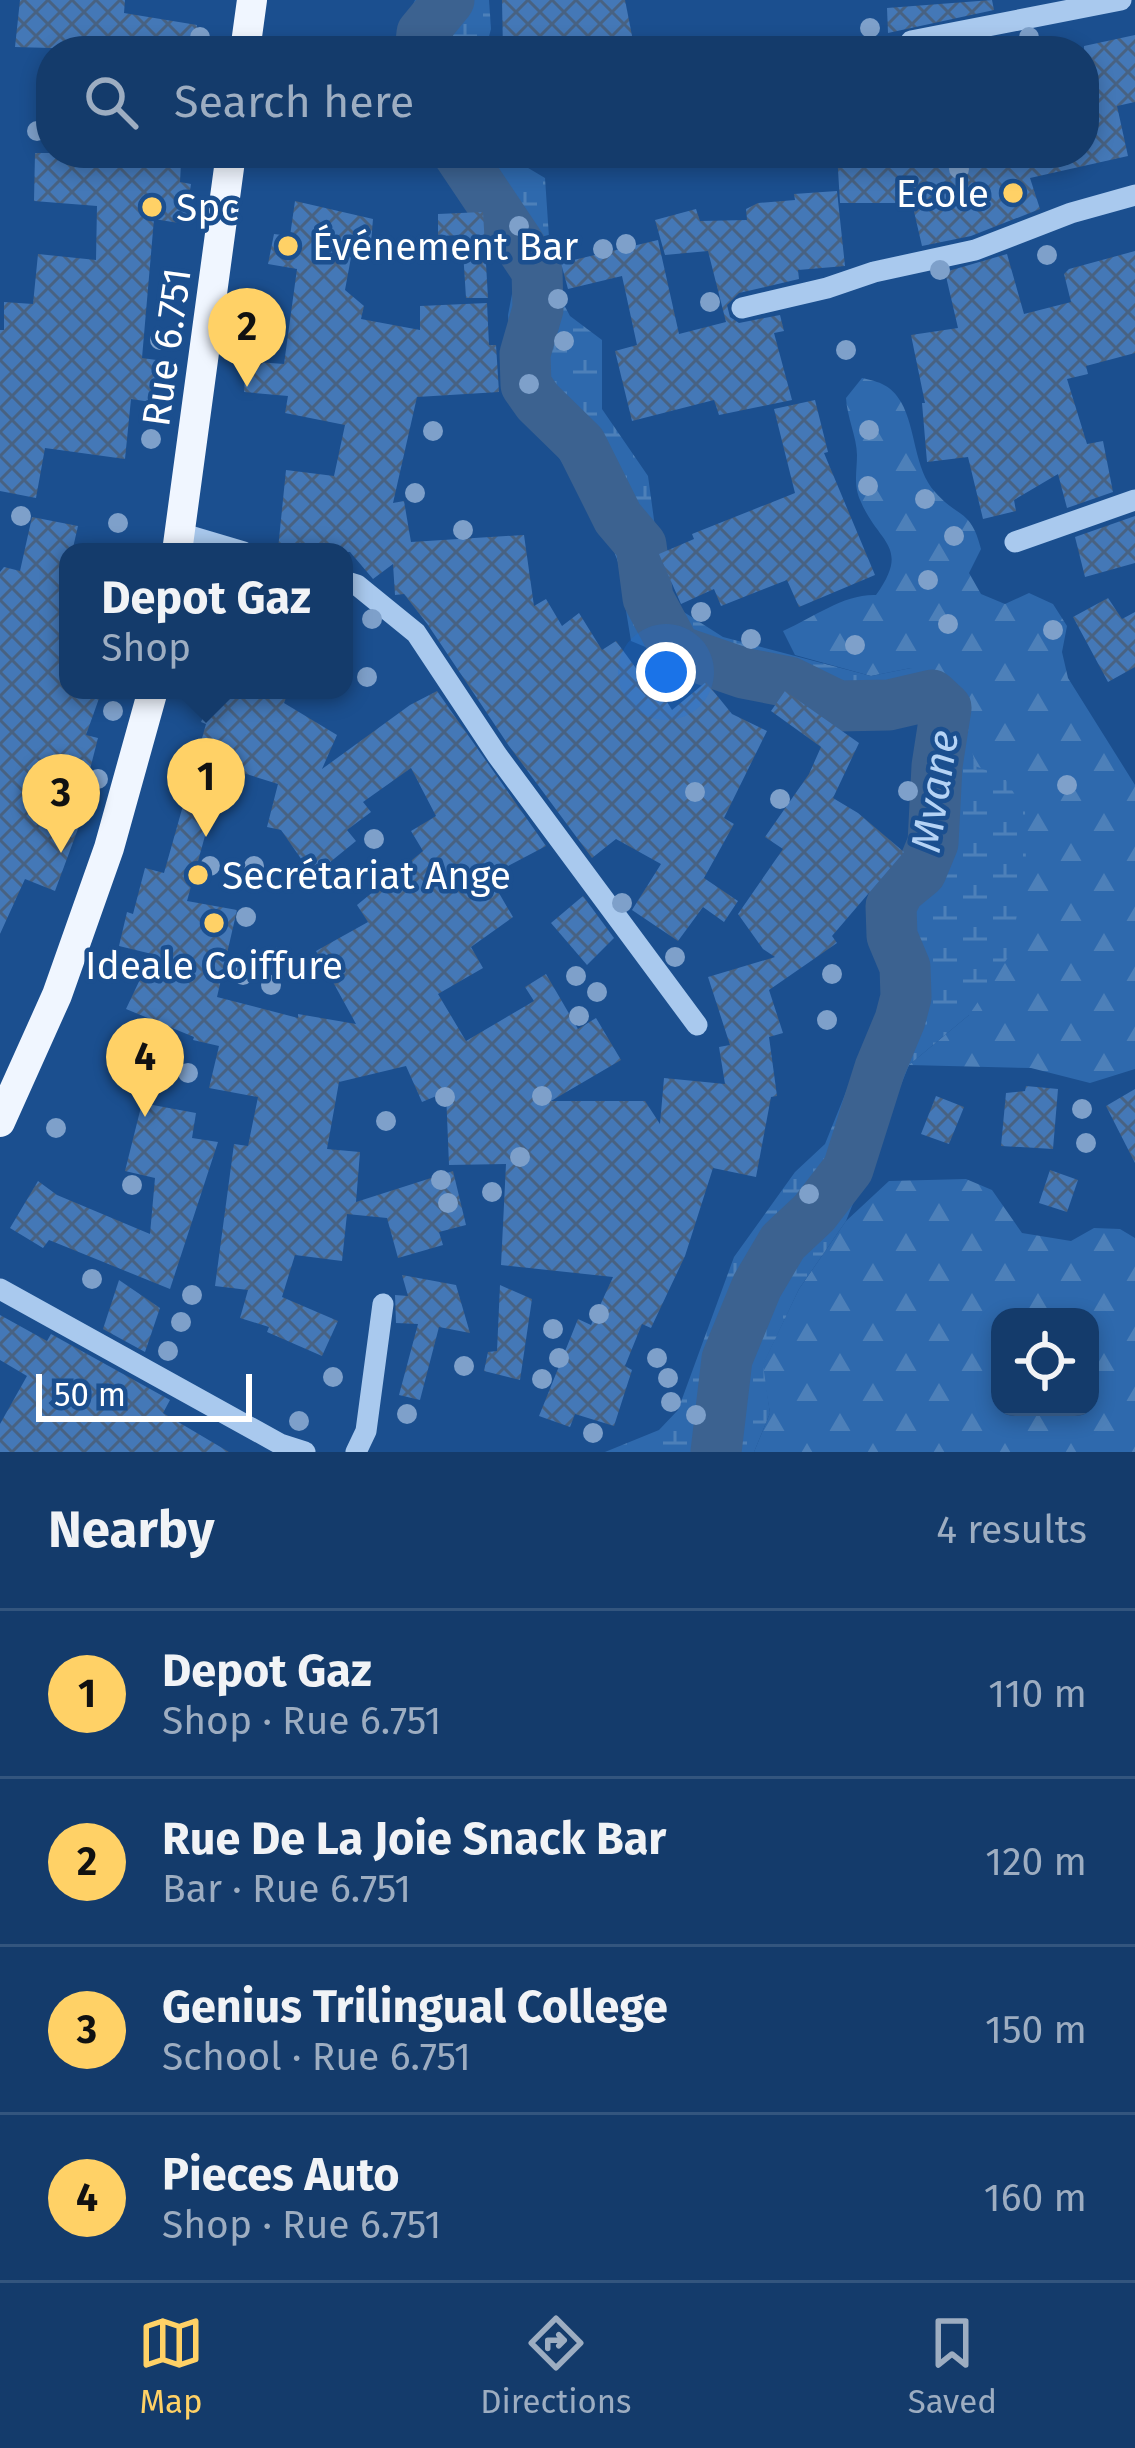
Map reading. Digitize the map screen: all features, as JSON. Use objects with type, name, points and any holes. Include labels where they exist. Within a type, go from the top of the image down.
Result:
[{"type":"main road","points":[[247,36],[252,0]]},
{"type":"main road","name":"Rue 6.751","points":[[179,543],[229,168]]},
{"type":"main road","points":[[0,1122],[64,974],[109,848],[150,699]]},
{"type":"street","points":[[936,36],[1121,0]]},
{"type":"street","points":[[742,308],[975,250],[1071,213],[1135,195]]},
{"type":"street","points":[[1015,542],[1135,500]]},
{"type":"street","points":[[353,584],[416,633],[497,755],[697,1024]]},
{"type":"street","points":[[0,1289],[279,1448],[305,1452]]},
{"type":"street","points":[[356,1452],[366,1431],[383,1304]]},
{"type":"green space","points":[[415,0],[489,0],[489,36],[404,36]]},
{"type":"green space","points":[[453,168],[528,168],[545,178],[552,282],[570,316],[602,340],[602,409],[648,476],[665,600],[723,637],[871,676],[911,668],[960,686],[975,766],[1004,777],[1025,811],[1026,868],[1009,956],[969,1015],[909,1065],[846,1221],[799,1289],[763,1365],[770,1413],[754,1452],[605,1452],[659,1430],[678,1410],[734,1257],[795,1172],[825,1144],[887,990],[879,945],[880,910],[886,891],[913,852],[922,717],[884,721],[845,717],[785,687],[747,689],[631,641],[618,562],[608,535],[511,382],[508,315],[516,273],[508,233]]},
{"type":"green space","points":[[862,378],[884,385],[897,396],[928,483],[973,527],[981,549],[969,573],[981,594],[1005,604],[1029,593],[1053,604],[1067,626],[1062,652],[1068,678],[1135,785],[1135,1069],[1090,1083],[1031,1068],[909,1065],[969,1015],[975,766],[911,668],[871,676],[795,655],[783,631],[841,602],[876,595],[891,566],[888,546],[857,490],[857,448],[846,398]]},
{"type":"green space","points":[[966,1179],[992,1190],[1022,1233],[1071,1241],[1094,1228],[1120,1229],[1135,1238],[1135,1452],[754,1452],[770,1413],[762,1366],[799,1289],[846,1221],[889,1181]]},
{"type":"building","points":[[20,0],[125,0],[124,13],[197,25],[196,36],[36,36],[36,48],[15,47]]},
{"type":"building","points":[[502,0],[625,0],[632,36],[503,36]]},
{"type":"building","points":[[992,0],[994,10],[888,33],[887,8]]},
{"type":"building","points":[[1135,35],[1135,102],[1117,106],[1128,156],[1099,163],[1099,43]]},
{"type":"building","points":[[35,153],[36,168],[181,168],[180,182],[191,184],[185,224],[154,219],[142,358],[171,362],[164,404],[131,399],[125,459],[45,448],[36,498],[0,491],[4,302],[33,304],[38,254],[96,260],[97,206],[34,201]]},
{"type":"building","points":[[838,168],[1075,168],[1030,178],[1040,209],[971,236],[922,246],[912,203],[840,203]]},
{"type":"building","points":[[837,191],[845,266],[798,270],[799,279],[739,293],[727,305],[730,317],[739,323],[780,315],[784,331],[774,333],[792,400],[719,415],[714,400],[632,421],[615,351],[637,345],[622,276],[568,289],[561,263],[658,240],[679,334],[726,322],[708,251],[665,255],[655,220],[696,209],[700,221],[747,220],[746,209],[758,203]]},
{"type":"building","points":[[295,201],[373,219],[370,255],[352,252],[345,290],[364,306],[361,319],[420,330],[420,306],[487,303],[489,345],[496,345],[499,392],[417,397],[393,503],[404,501],[411,542],[524,535],[534,606],[546,599],[562,626],[579,613],[602,650],[616,641],[652,690],[658,687],[672,710],[706,682],[732,714],[767,731],[724,818],[734,824],[704,878],[738,901],[724,922],[703,907],[678,941],[632,910],[661,864],[616,839],[592,858],[428,625],[404,594],[395,595],[393,564],[373,579],[353,556],[353,543],[279,543],[286,470],[334,476],[345,425],[285,413],[288,396],[244,392],[246,361],[284,364],[297,269],[268,264],[274,234],[290,236]]},
{"type":"building","points":[[483,212],[488,298],[466,298],[462,235],[438,236],[438,214]]},
{"type":"building","points":[[1135,251],[1135,353],[1086,366],[1088,374],[1067,379],[1087,444],[1103,441],[1113,492],[1067,508],[1058,474],[1014,500],[1016,511],[983,519],[968,457],[927,462],[925,403],[911,335],[958,328],[945,272],[1007,254],[1024,314],[1071,302],[1064,274],[1069,269]]},
{"type":"building","points":[[815,400],[828,452],[824,453],[875,575],[799,607],[787,580],[721,606],[714,589],[681,604],[659,554],[694,539],[692,534],[795,493],[774,409]]},
{"type":"building","points":[[1135,516],[1135,563],[1085,577],[1075,537]]},
{"type":"building","points":[[32,517],[78,526],[74,543],[59,543],[59,699],[99,699],[86,735],[98,738],[85,789],[92,791],[55,891],[25,879],[0,934],[0,572],[4,567],[20,571]]},
{"type":"building","points":[[1108,598],[1122,619],[1135,612],[1135,667],[1108,682],[1073,617]]},
{"type":"building","points":[[437,691],[546,846],[489,876],[513,917],[471,947],[483,968],[438,994],[466,1041],[534,1001],[525,987],[546,974],[578,1029],[596,1018],[621,1060],[551,1101],[645,1101],[660,1124],[664,1078],[725,1084],[719,1047],[730,1045],[708,977],[775,957],[763,949],[738,914],[783,849],[765,837],[809,774],[821,747],[771,711],[785,691],[859,743],[833,798],[904,852],[832,936],[837,943],[769,990],[783,1033],[769,1037],[777,1096],[771,1097],[756,1177],[713,1168],[685,1256],[651,1328],[642,1324],[625,1366],[632,1370],[614,1426],[575,1414],[570,1427],[539,1416],[578,1319],[591,1325],[613,1277],[501,1265],[506,1164],[449,1165],[446,1092],[422,1102],[406,1066],[339,1082],[327,1149],[360,1152],[356,1202],[453,1171],[466,1225],[439,1232],[443,1245],[398,1258],[387,1218],[347,1214],[342,1261],[295,1255],[282,1297],[338,1321],[322,1356],[267,1332],[269,1327],[240,1318],[248,1290],[215,1286],[234,1144],[248,1146],[258,1097],[209,1088],[219,1046],[193,1040],[126,1009],[152,954],[119,946],[145,868],[164,873],[206,724],[201,722],[212,699],[286,699],[284,703],[337,735],[322,769]],"holes":[[[224,767],[278,784],[267,827],[281,830],[313,876],[356,841],[347,830],[371,812],[363,802],[411,768],[436,816],[411,831],[423,851],[357,905],[368,922],[316,951],[356,1024],[298,1014],[298,1018],[217,997],[237,910],[187,901]]]},
{"type":"building","points":[[583,896],[614,938],[587,965],[551,923]]},
{"type":"building","points":[[1026,1086],[1058,1089],[1053,1149],[1001,1146],[1006,1093],[1025,1091]]},
{"type":"building","points":[[1135,1089],[1135,1163],[1106,1106]]},
{"type":"building","points":[[936,1096],[964,1107],[949,1144],[921,1134]]},
{"type":"building","points":[[142,1103],[196,1113],[192,1138],[218,1142],[170,1289],[49,1240],[43,1248],[10,1228],[38,1181],[57,1195],[150,1234],[155,1178],[125,1171]]},
{"type":"building","points":[[1050,1170],[1078,1180],[1067,1212],[1039,1203]]},
{"type":"building","points":[[402,1275],[456,1285],[470,1333],[439,1327],[420,1400],[399,1395],[418,1324],[396,1323],[395,1295],[408,1296]]},
{"type":"building","points":[[119,1280],[160,1308],[145,1352],[103,1329]]},
{"type":"building","points":[[500,1285],[532,1299],[520,1380],[484,1371],[488,1352],[497,1351]]},
{"type":"building","points":[[0,1315],[47,1341],[51,1334],[170,1400],[163,1413],[229,1452],[0,1452],[0,1424],[27,1376],[0,1360]]},
{"type":"waterway","name":"Mvane","points":[[422,36],[449,0]]},
{"type":"waterway","name":"Mvane","points":[[468,168],[537,271],[538,309],[525,354],[526,385],[581,444],[618,518],[641,545],[648,598],[676,650],[743,673],[789,682],[838,706],[889,705],[932,695],[946,708],[933,843],[921,872],[899,890],[891,906],[892,936],[905,967],[906,997],[900,1020],[848,1169],[814,1213],[783,1242],[757,1286],[727,1359],[716,1452]]},
{"type":"place","name":"Ecole","points":[[1013,193]]},
{"type":"place","name":"Spc","points":[[152,207]]},
{"type":"place","name":"Événement Bar","points":[[288,246]]},
{"type":"place","name":"Rue De La Joie Snack Bar","points":[[247,387]]},
{"type":"place","name":"Depot Gaz","points":[[206,837]]},
{"type":"place","name":"Genius Trilingual College","points":[[61,853]]},
{"type":"place","name":"Secrétariat Ange","points":[[198,875]]},
{"type":"place","name":"Ideale Coiffure","points":[[214,923]]},
{"type":"place","name":"Pieces Auto","points":[[145,1117]]}]
